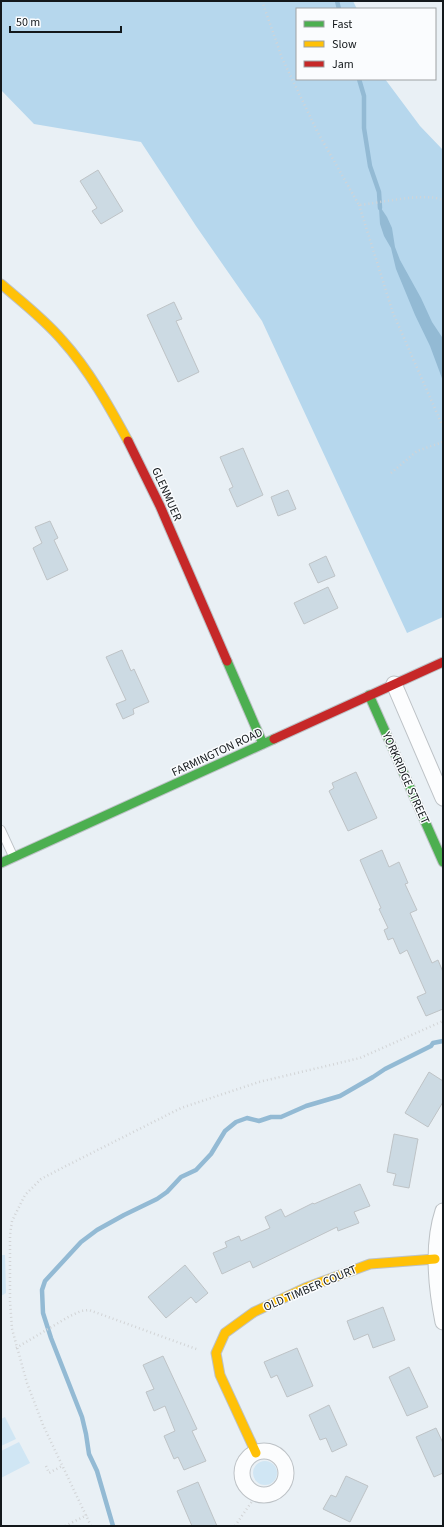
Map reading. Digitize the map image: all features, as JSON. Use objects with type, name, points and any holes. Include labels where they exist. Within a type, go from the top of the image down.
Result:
[{"type":"street","name":"GLENMUER","points":[[1,284],[37,314],[70,351],[124,431],[168,526],[263,744]]},
{"type":"street","name":"FARMINGTON ROAD","points":[[1,863],[443,662]]},
{"type":"street","points":[[394,684],[443,798]]},
{"type":"street","name":"YORKRIDGE STREET","points":[[369,695],[443,862]]},
{"type":"street","points":[[443,1211],[439,1222],[435,1259],[443,1322]]},
{"type":"street","name":"OLD TIMBER COURT","points":[[216,1353],[225,1333],[254,1312],[305,1288],[370,1264],[435,1259]]},
{"type":"street","points":[[216,1353],[220,1375],[256,1453]]},
{"type":"street","points":[[268,1451],[281,1458],[285,1464],[286,1479],[283,1486],[278,1491],[272,1494],[257,1494],[246,1486],[242,1471],[248,1458],[256,1453],[268,1451]]},
{"type":"lane","points":[[1,830],[14,858]]},
{"type":"path","points":[[262,1],[285,65],[317,131],[359,205],[393,313],[443,427]]},
{"type":"path","points":[[359,205],[422,197],[439,198],[443,200]]},
{"type":"path","points":[[391,473],[417,451],[443,442]]},
{"type":"path","points":[[91,1526],[43,1425],[16,1348],[12,1329],[9,1252],[11,1228],[12,1220],[25,1195],[42,1179],[125,1135],[181,1108],[259,1082],[360,1058],[443,1021]]},
{"type":"path","points":[[16,1348],[70,1316],[81,1311],[89,1310],[192,1348],[216,1353]]},
{"type":"path","points":[[46,1466],[49,1473],[62,1466]]},
{"type":"path","points":[[235,1526],[257,1494]]},
{"type":"path","points":[[65,1526],[87,1515]]},
{"type":"shaded area","points":[[1,1],[353,1],[356,8],[296,8],[296,80],[386,80],[420,126],[443,150],[443,617],[407,633],[262,321],[196,226],[141,142],[34,124],[1,90]]},
{"type":"shaded area","points":[[379,208],[381,208],[387,217],[392,228],[395,247],[400,260],[421,298],[432,322],[442,337],[443,381],[430,346],[396,269],[391,248],[384,236],[380,224]]},
{"type":"shaded area","points":[[1,1255],[5,1255],[6,1293],[1,1296]]},
{"type":"shaded area","points":[[5,1417],[16,1439],[1,1446],[1,1419]]},
{"type":"shaded area","points":[[19,1442],[30,1463],[1,1478],[1,1451]]},
{"type":"shaded area","points":[[265,1461],[274,1464],[277,1473],[274,1482],[265,1485],[256,1482],[253,1473],[256,1464]]},
{"type":"building","points":[[98,170],[123,211],[101,224],[92,211],[97,208],[80,181]]},
{"type":"building","points":[[174,302],[182,319],[176,321],[199,372],[178,382],[147,315]]},
{"type":"building","points":[[243,448],[263,495],[237,507],[229,489],[233,487],[220,457]]},
{"type":"building","points":[[288,490],[296,509],[278,516],[271,497]]},
{"type":"building","points":[[50,521],[58,538],[54,540],[68,570],[47,580],[33,548],[42,543],[35,527]]},
{"type":"building","points":[[326,556],[335,576],[318,583],[309,564]]},
{"type":"building","points":[[328,587],[338,608],[304,624],[294,603]]},
{"type":"building","points":[[122,650],[131,671],[134,669],[149,702],[133,709],[134,714],[123,719],[116,704],[126,700],[106,657]]},
{"type":"building","points":[[356,772],[377,818],[348,831],[329,791],[334,788],[332,783]]},
{"type":"building","points":[[382,850],[389,867],[399,862],[408,883],[405,884],[417,910],[410,913],[432,963],[438,960],[443,972],[443,1009],[426,1016],[417,997],[426,993],[407,950],[400,954],[393,938],[388,940],[384,930],[388,928],[379,909],[381,908],[360,860]]},
{"type":"building","points":[[429,1072],[443,1081],[443,1102],[428,1127],[405,1113]]},
{"type":"building","points":[[394,1134],[418,1139],[409,1188],[393,1185],[396,1174],[387,1172]]},
{"type":"building","points":[[360,1184],[370,1206],[354,1212],[359,1223],[338,1231],[337,1227],[253,1268],[250,1261],[222,1274],[213,1253],[227,1247],[225,1242],[239,1236],[241,1241],[270,1228],[265,1217],[281,1209],[285,1217],[313,1203],[314,1204]]},
{"type":"building","points":[[185,1265],[208,1293],[196,1303],[191,1297],[166,1318],[148,1297]]},
{"type":"building","points":[[383,1307],[395,1340],[373,1348],[368,1334],[354,1340],[347,1321]]},
{"type":"building","points":[[297,1348],[313,1386],[287,1397],[277,1375],[271,1378],[264,1362]]},
{"type":"building","points":[[163,1356],[197,1429],[192,1431],[206,1461],[184,1470],[178,1457],[174,1459],[164,1436],[175,1431],[165,1406],[154,1411],[146,1392],[154,1389],[143,1365]]},
{"type":"building","points":[[409,1367],[428,1407],[407,1416],[389,1377]]},
{"type":"building","points":[[329,1405],[347,1445],[332,1452],[326,1438],[320,1440],[309,1415]]},
{"type":"building","points":[[436,1428],[443,1443],[443,1473],[434,1477],[416,1437]]},
{"type":"building","points":[[346,1476],[368,1486],[350,1522],[323,1509],[331,1495],[336,1497]]},
{"type":"building","points":[[198,1482],[217,1526],[192,1526],[177,1491]]},
{"type":"waterway","points":[[337,1],[339,8]]},
{"type":"waterway","points":[[359,80],[364,96],[364,128],[370,166],[379,192],[380,208]]},
{"type":"waterway","points":[[113,1526],[97,1471],[89,1454],[82,1417],[51,1338],[43,1313],[42,1290],[45,1281],[81,1242],[97,1230],[157,1199],[167,1192],[181,1177],[196,1170],[211,1154],[225,1131],[236,1122],[247,1118],[259,1121],[271,1117],[281,1117],[306,1106],[340,1096],[385,1069],[431,1046],[433,1043],[443,1041]]},
{"type":"traffic: fast","points":[[227,661],[263,744]]},
{"type":"traffic: fast","points":[[369,695],[443,862]]},
{"type":"traffic: fast","points":[[1,863],[274,739]]},
{"type":"traffic: slow","points":[[1,284],[48,325],[72,352],[98,389],[128,441]]},
{"type":"traffic: slow","points":[[256,1453],[220,1375],[216,1353],[225,1333],[254,1312],[305,1288],[370,1264],[435,1259]]},
{"type":"traffic: jam","points":[[128,441],[160,506],[227,661]]},
{"type":"traffic: jam","points":[[274,739],[443,662]]}]
